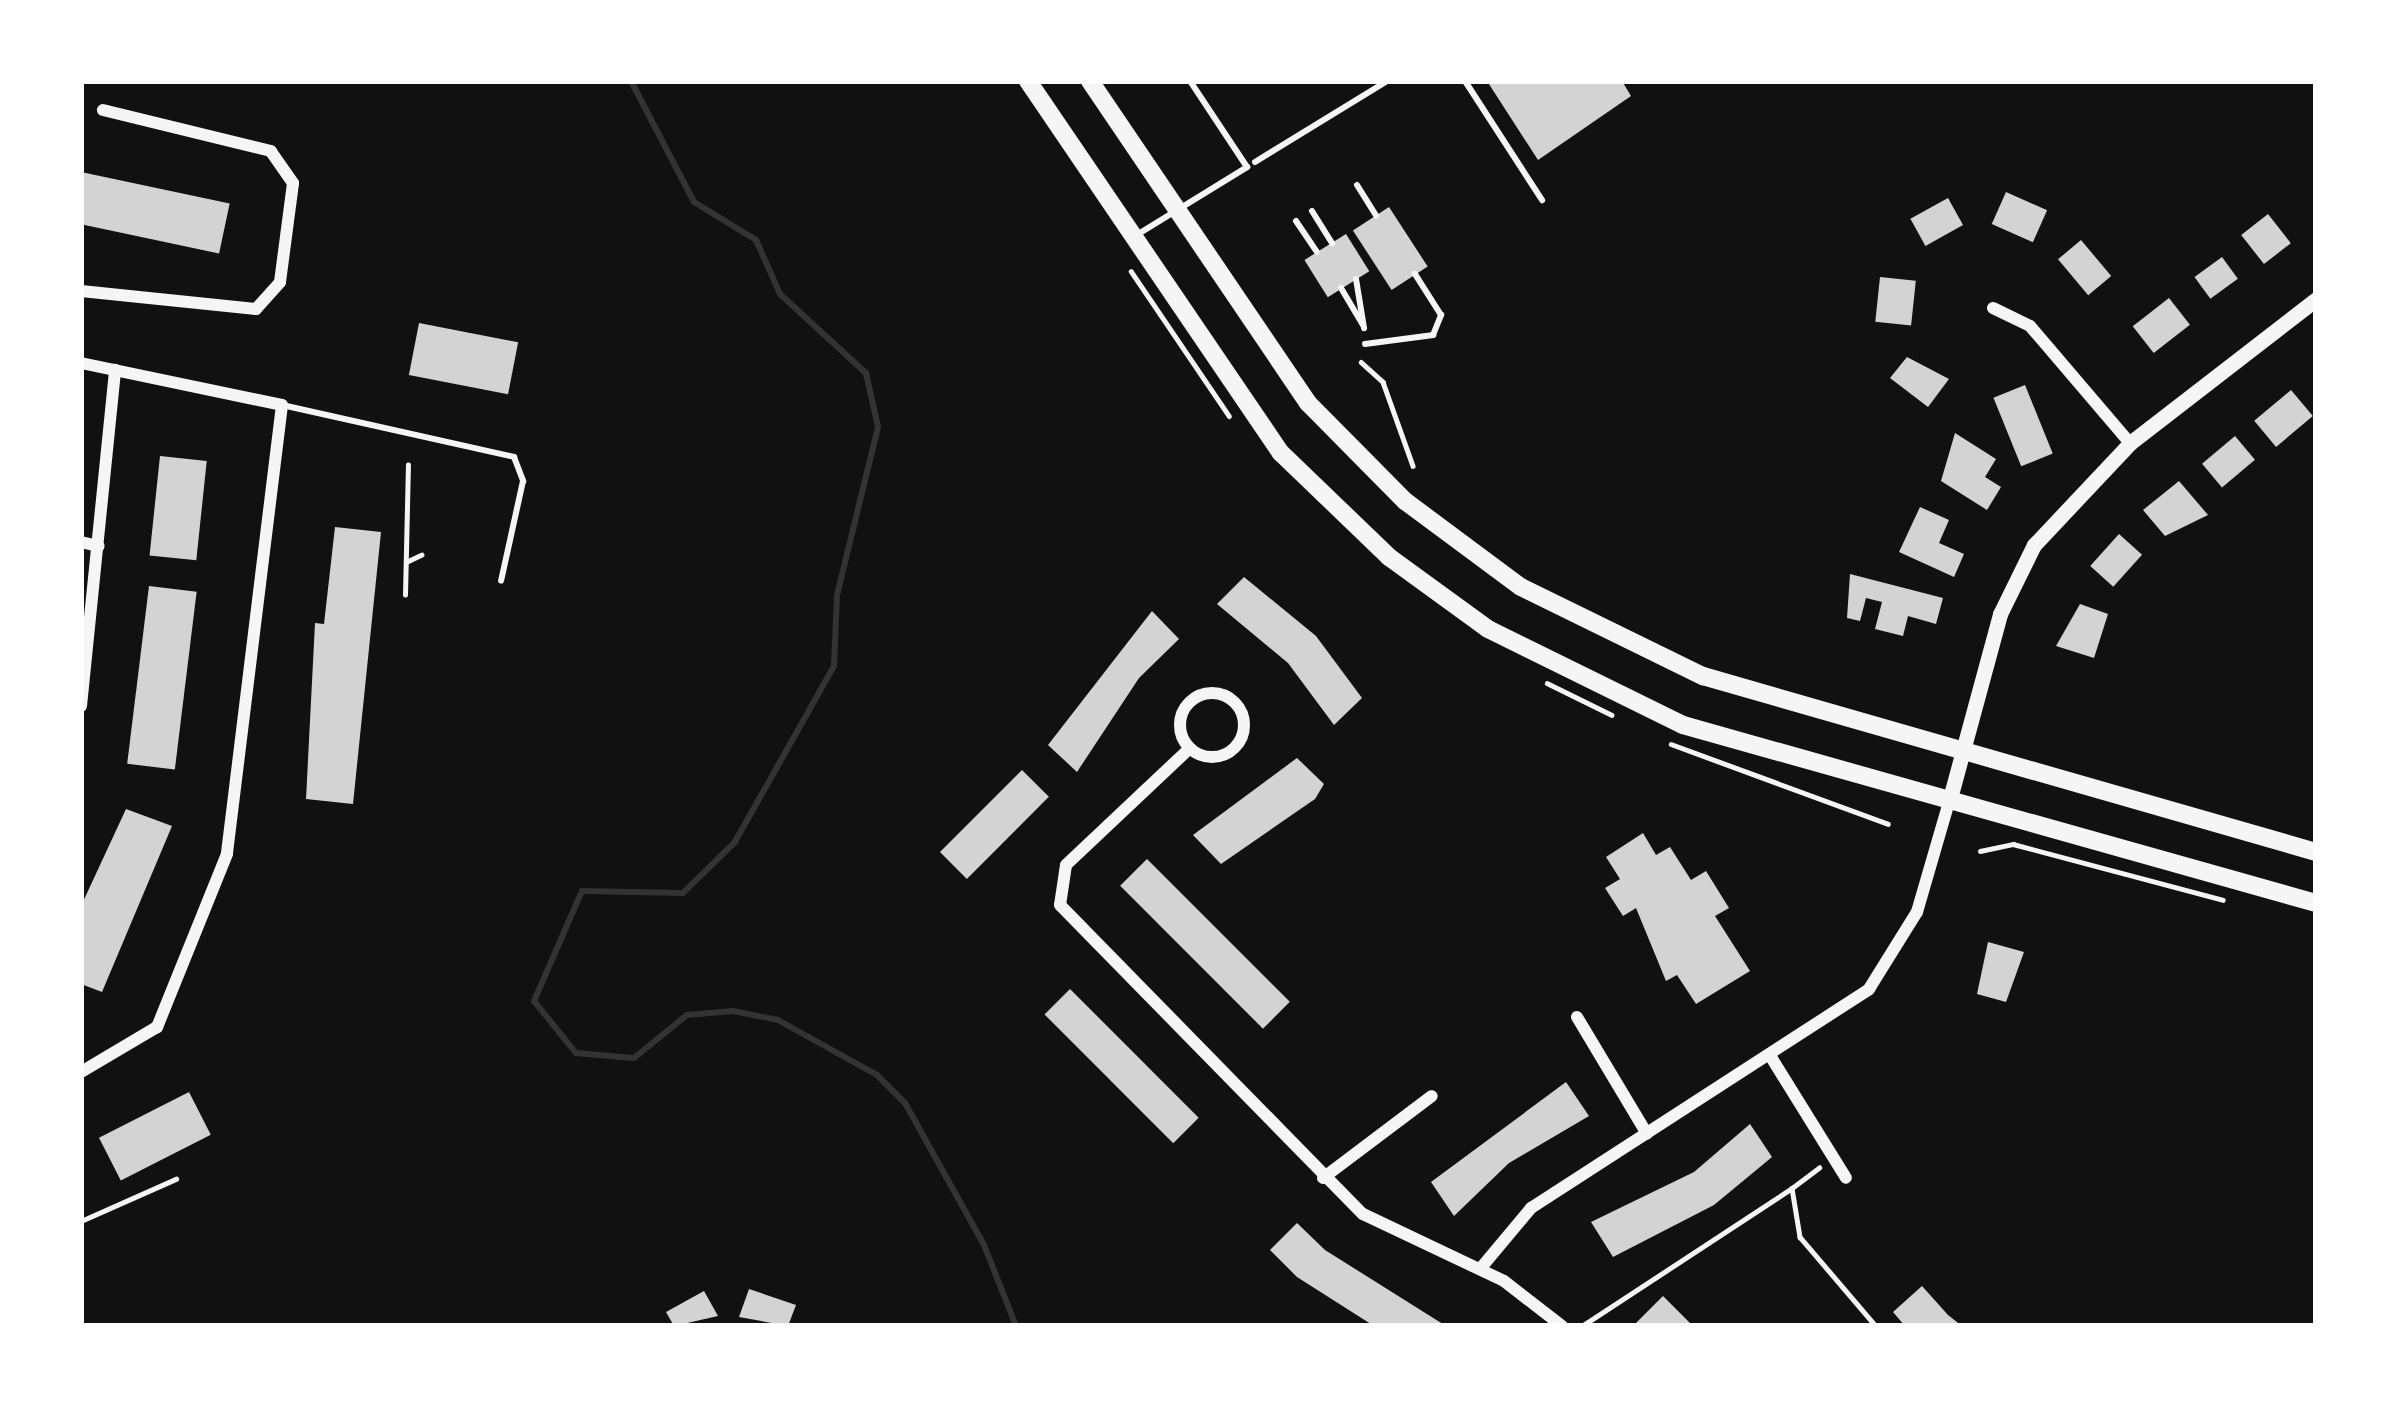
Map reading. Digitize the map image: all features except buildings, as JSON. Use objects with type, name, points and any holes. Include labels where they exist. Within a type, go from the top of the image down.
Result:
[{"type":"main road","points":[[1028,81],[1281,453],[1448,603],[1683,725],[2316,903]]},
{"type":"main road","points":[[1090,81],[1308,403],[1459,545],[1646,655],[1964,752],[2316,851]]},
{"type":"street","points":[[81,291],[256,309],[280,282],[293,183],[272,151],[103,110]]},
{"type":"street","points":[[1480,1269],[1531,1208],[1837,1017],[1891,962],[1949,802],[2015,578],[2060,512],[2130,443],[2316,299]]},
{"type":"street","points":[[1993,308],[2030,326],[2130,443]]},
{"type":"street","points":[[81,363],[282,405],[227,854],[157,1027],[81,1072]]},
{"type":"street","points":[[81,706],[115,370]]},
{"type":"street","points":[[81,542],[99,546]]},
{"type":"street","points":[[1190,748],[1185,707],[1211,693],[1234,702],[1244,730],[1232,750],[1190,748],[1066,865],[1056,892],[1323,1178],[1380,1227],[1480,1269],[1562,1326]]},
{"type":"street","points":[[1577,1017],[1648,1134]]},
{"type":"street","points":[[1771,1057],[1846,1178]]},
{"type":"street","points":[[1323,1178],[1432,1096]]},
{"type":"lane","points":[[1132,238],[1246,167],[1190,81]]},
{"type":"lane","points":[[1255,162],[1387,81]]},
{"type":"lane","points":[[1465,81],[1542,200]]},
{"type":"lane","points":[[1357,184],[1376,215]]},
{"type":"lane","points":[[1312,211],[1332,243]]},
{"type":"lane","points":[[1296,221],[1317,252]]},
{"type":"lane","points":[[1365,344],[1433,335],[1441,316],[1414,274]]},
{"type":"lane","points":[[1341,288],[1364,328],[1356,279]]},
{"type":"lane","points":[[282,405],[514,457],[523,481],[501,581]]},
{"type":"path","points":[[1361,362],[1383,382],[1413,466]]},
{"type":"path","points":[[405,596],[408,465]]},
{"type":"path","points":[[406,562],[421,555]]},
{"type":"path","points":[[1981,850],[2013,844],[2240,904]]},
{"type":"path","points":[[1582,1326],[1834,1158]]},
{"type":"path","points":[[81,1221],[176,1179]]},
{"type":"path","points":[[1792,1188],[1800,1237],[1876,1326]]},
{"type":"waterway","points":[[631,81],[694,202],[756,240],[780,294],[866,373],[878,427],[837,595],[834,666],[735,842],[683,893],[582,891],[534,1001],[576,1053],[634,1058],[687,1015],[733,1011],[778,1020],[877,1075],[905,1103],[984,1245],[1016,1326]]}]
